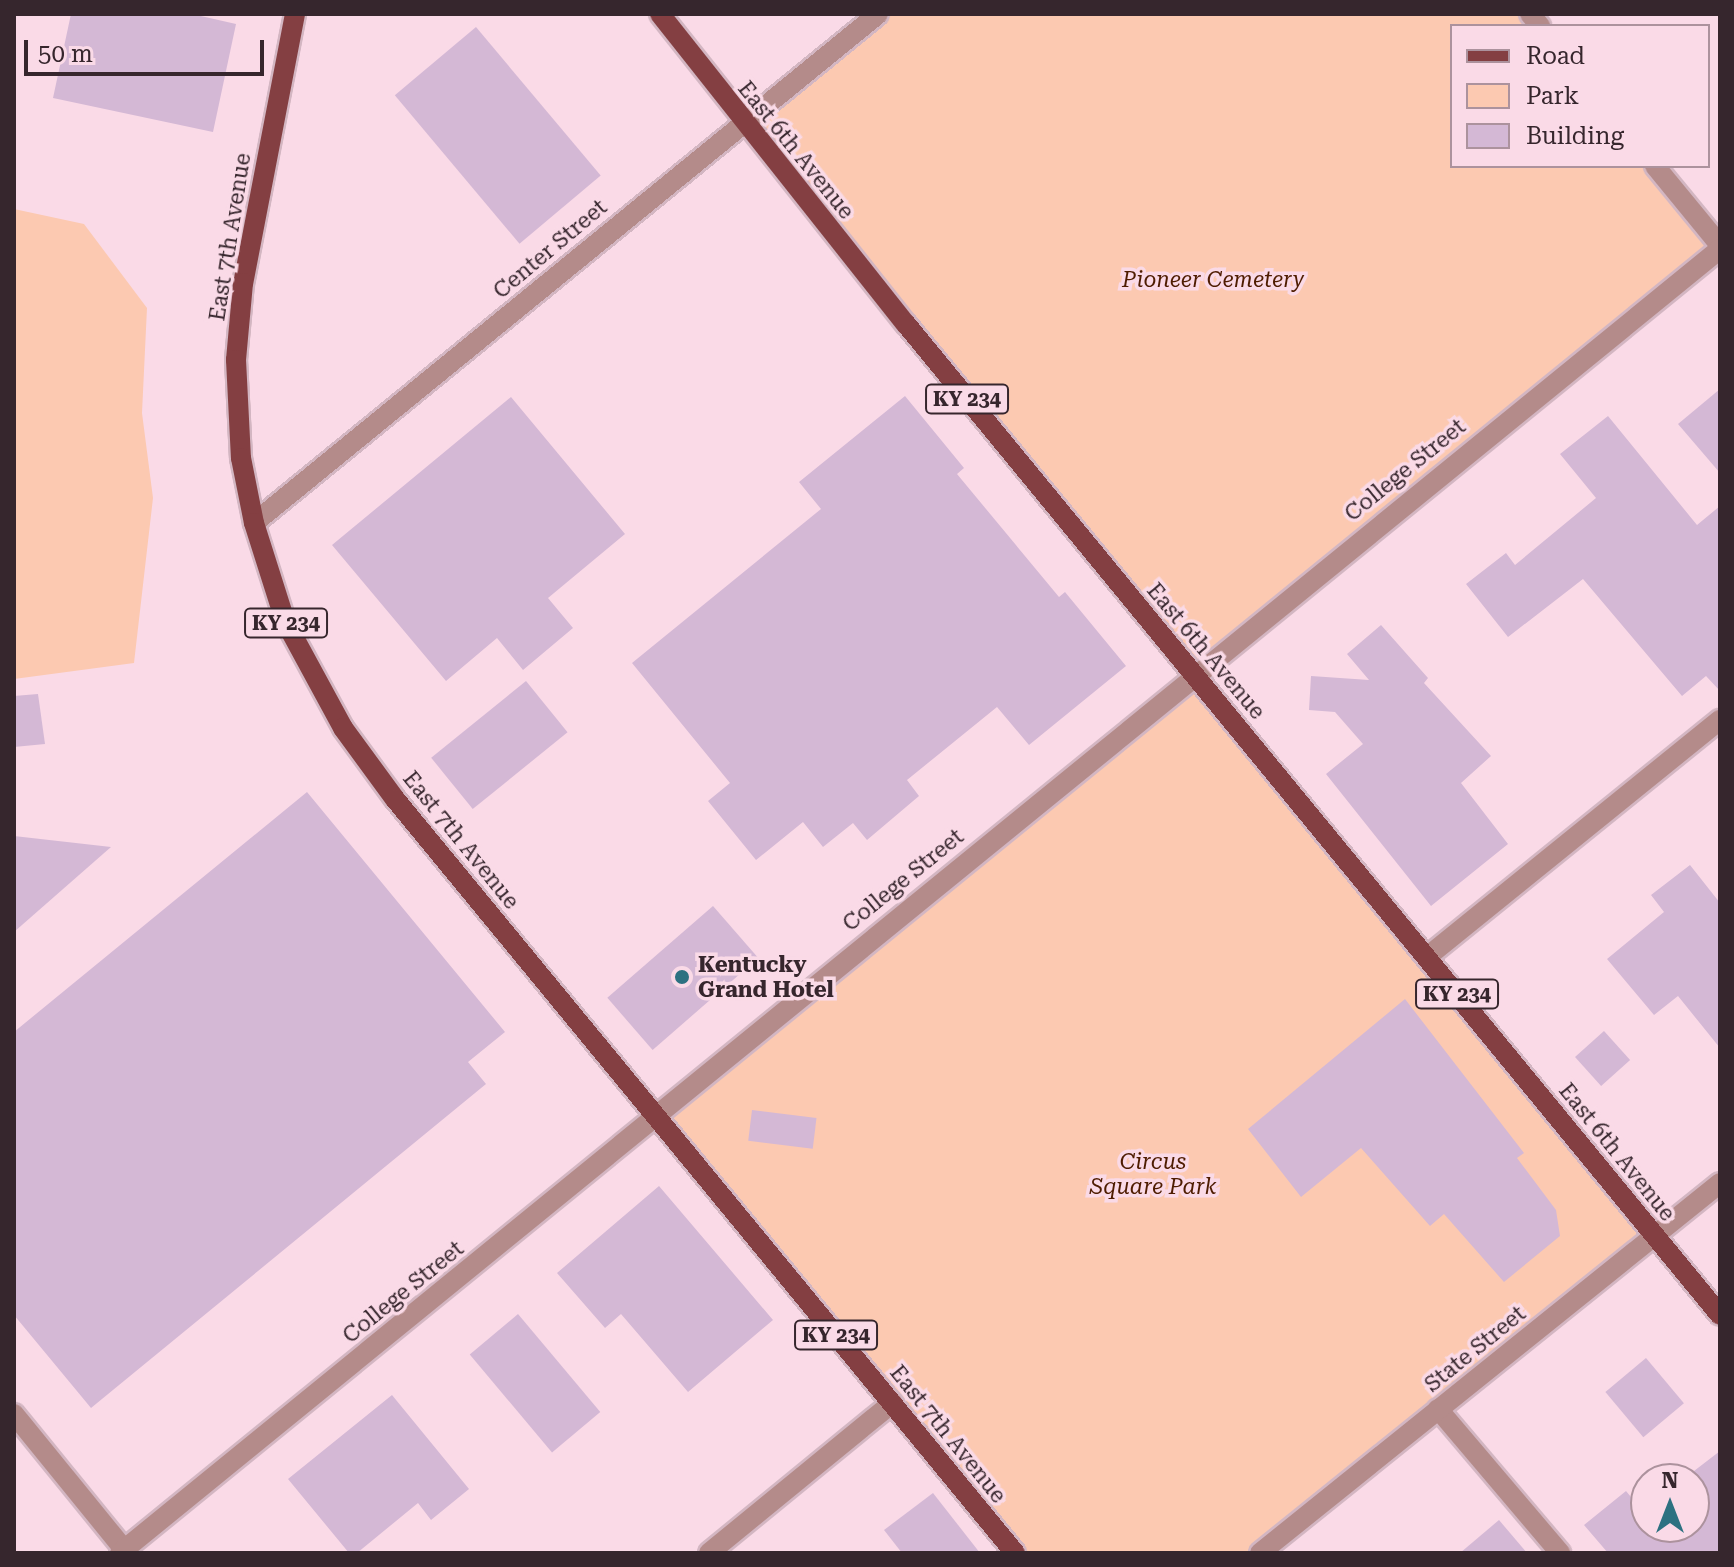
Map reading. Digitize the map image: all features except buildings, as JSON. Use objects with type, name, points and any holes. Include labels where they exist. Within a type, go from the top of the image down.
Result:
[{"type":"main road","name":"East 7th Avenue","points":[[295,14],[243,283],[236,360],[241,458],[254,523],[285,621],[343,728],[395,799],[1015,1553]]},
{"type":"main road","name":"East 6th Avenue","points":[[660,14],[742,122],[1720,1315]]},
{"type":"street","name":"Center Street","points":[[254,523],[878,14]]},
{"type":"street","points":[[1657,168],[1720,247]]},
{"type":"street","name":"College Street","points":[[124,1552],[1720,247]]},
{"type":"street","points":[[1427,957],[1720,720]]},
{"type":"street","name":"State Street","points":[[1260,1553],[1720,1183]]},
{"type":"street","points":[[709,1553],[892,1403]]},
{"type":"street","points":[[1438,1409],[1560,1553]]},
{"type":"street","points":[[14,1414],[124,1552]]},
{"type":"green space","name":"Pioneer Cemetery","points":[[872,14],[1536,14],[1544,24],[1450,24],[1450,168],[1659,168],[1720,245],[1193,675],[738,118]]},
{"type":"green space","points":[[14,209],[84,224],[147,308],[142,413],[153,498],[134,663],[14,679]]},
{"type":"green space","name":"Circus Square Park","points":[[1193,675],[1655,1236],[1260,1553],[1014,1553],[656,1118]]},
{"type":"place","name":"Kentucky Grand Hotel","points":[[682,977]]}]
